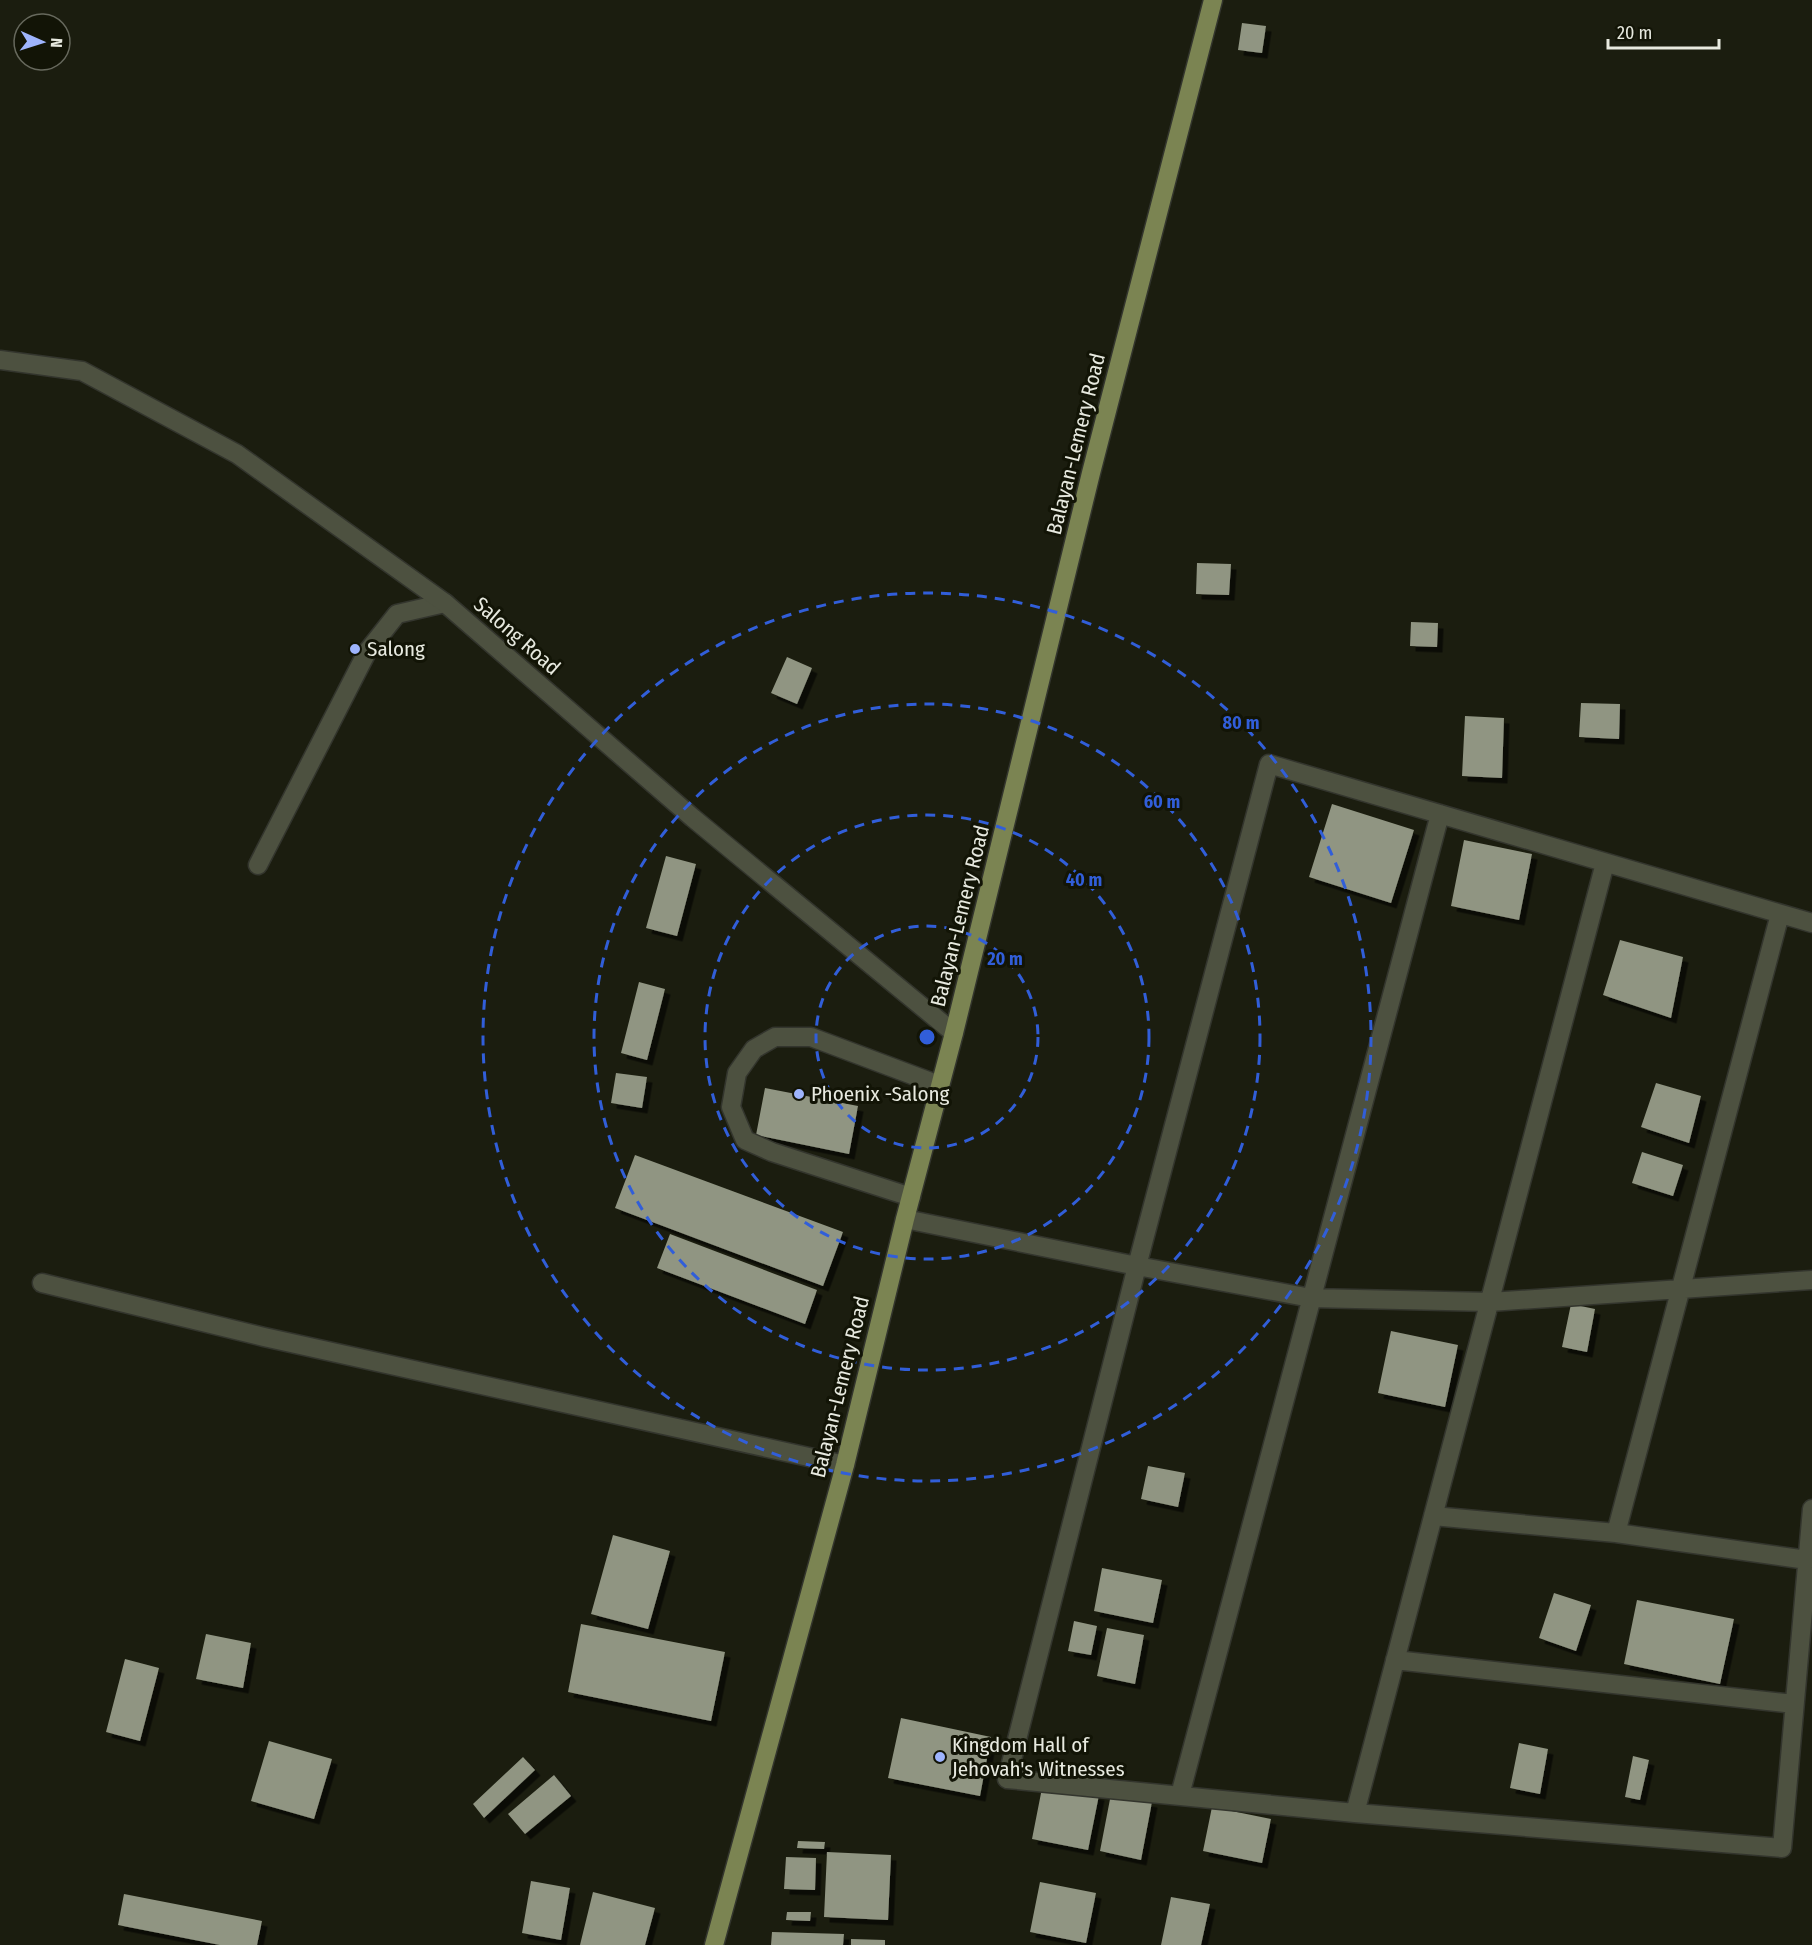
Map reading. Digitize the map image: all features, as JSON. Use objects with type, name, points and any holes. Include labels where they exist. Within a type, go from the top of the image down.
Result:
[{"type":"main road","name":"Balayan-Lemery Road","points":[[714,1945],[845,1465],[905,1219],[954,1033],[1094,461],[1213,0]]},
{"type":"street","name":"Salong Road","points":[[0,360],[82,371],[237,454],[445,603],[693,818],[954,1033]]},
{"type":"street","points":[[258,865],[367,652],[397,614],[445,603]]},
{"type":"street","points":[[1812,923],[1269,764],[1137,1266],[1007,1779],[1354,1813],[1782,1848],[1812,1509]]},
{"type":"street","points":[[1180,1795],[1440,814]]},
{"type":"street","points":[[1354,1813],[1605,863]]},
{"type":"street","points":[[1616,1533],[1780,914]]},
{"type":"street","points":[[911,1197],[772,1152],[745,1140],[731,1107],[737,1073],[754,1049],[775,1037],[811,1037],[939,1085]]},
{"type":"street","points":[[905,1219],[1137,1266],[1311,1298],[1490,1302],[1812,1280]]},
{"type":"street","points":[[42,1283],[264,1337],[845,1465]]},
{"type":"street","points":[[1433,1516],[1616,1533],[1808,1560]]},
{"type":"street","points":[[1395,1660],[1794,1704]]},
{"type":"building","points":[[1242,23],[1266,26],[1262,53],[1238,50]]},
{"type":"building","points":[[1197,563],[1231,564],[1229,595],[1196,594]]},
{"type":"building","points":[[1411,622],[1438,623],[1437,647],[1410,646]]},
{"type":"building","points":[[787,657],[812,668],[797,704],[771,693]]},
{"type":"building","points":[[1581,703],[1620,704],[1619,739],[1579,737]]},
{"type":"building","points":[[1465,716],[1504,718],[1502,778],[1462,776]]},
{"type":"building","points":[[1332,804],[1414,830],[1391,903],[1309,877]]},
{"type":"building","points":[[1464,840],[1532,854],[1519,920],[1451,906]]},
{"type":"building","points":[[666,856],[696,864],[677,936],[646,928]]},
{"type":"building","points":[[1620,940],[1683,957],[1671,1018],[1603,995]]},
{"type":"building","points":[[639,982],[665,989],[647,1060],[621,1053]]},
{"type":"building","points":[[616,1073],[647,1077],[642,1108],[611,1103]]},
{"type":"building","points":[[1656,1083],[1701,1096],[1689,1143],[1641,1127]]},
{"type":"building","points":[[765,1088],[858,1106],[849,1154],[756,1135]]},
{"type":"building","points":[[1642,1152],[1683,1165],[1673,1196],[1632,1183]]},
{"type":"building","points":[[635,1155],[843,1232],[823,1286],[615,1208]]},
{"type":"building","points":[[670,1234],[817,1290],[805,1324],[657,1268]]},
{"type":"building","points":[[1571,1304],[1595,1309],[1587,1352],[1562,1347]]},
{"type":"building","points":[[1391,1331],[1458,1345],[1445,1407],[1378,1393]]},
{"type":"building","points":[[1148,1466],[1185,1473],[1178,1507],[1141,1499]]},
{"type":"building","points":[[613,1535],[670,1551],[648,1629],[591,1614]]},
{"type":"building","points":[[1102,1568],[1162,1580],[1153,1623],[1094,1611]]},
{"type":"building","points":[[1554,1593],[1591,1605],[1576,1651],[1539,1638]]},
{"type":"building","points":[[1637,1600],[1734,1619],[1720,1684],[1624,1664]]},
{"type":"building","points":[[1074,1621],[1097,1626],[1091,1655],[1068,1651]]},
{"type":"building","points":[[581,1624],[725,1652],[711,1721],[568,1692]]},
{"type":"building","points":[[1107,1628],[1144,1635],[1135,1684],[1097,1676]]},
{"type":"building","points":[[206,1634],[251,1643],[243,1688],[196,1679]]},
{"type":"building","points":[[125,1659],[159,1668],[140,1741],[106,1732]]},
{"type":"building","name":"Kingdom Hall of Jehovah's Witnesses","points":[[901,1718],[991,1737],[980,1796],[888,1778]]},
{"type":"building","points":[[269,1741],[332,1759],[314,1819],[251,1801]]},
{"type":"building","points":[[1519,1743],[1548,1749],[1540,1794],[1510,1788]]},
{"type":"building","points":[[1633,1756],[1649,1760],[1640,1800],[1625,1797]]},
{"type":"building","points":[[523,1757],[535,1770],[484,1818],[473,1804]]},
{"type":"building","points":[[554,1775],[571,1796],[525,1834],[508,1814]]},
{"type":"building","points":[[1043,1783],[1099,1795],[1088,1850],[1032,1839]]},
{"type":"building","points":[[1111,1794],[1152,1802],[1141,1860],[1100,1851]]},
{"type":"building","points":[[1212,1807],[1271,1819],[1262,1863],[1203,1851]]},
{"type":"building","points":[[798,1841],[825,1842],[824,1849],[797,1848]]},
{"type":"building","points":[[827,1852],[891,1855],[888,1920],[824,1917]]},
{"type":"building","points":[[786,1857],[816,1858],[815,1890],[784,1889]]},
{"type":"building","points":[[531,1881],[570,1888],[561,1940],[522,1933]]},
{"type":"building","points":[[1040,1882],[1096,1893],[1086,1943],[1030,1932]]},
{"type":"building","points":[[593,1892],[655,1908],[645,1945],[580,1945]]},
{"type":"building","points":[[124,1894],[262,1921],[257,1945],[220,1945],[118,1925]]},
{"type":"building","points":[[1171,1897],[1210,1904],[1201,1945],[1161,1945]]},
{"type":"building","points":[[787,1912],[811,1912],[810,1921],[786,1920]]},
{"type":"building","points":[[772,1932],[844,1934],[843,1945],[771,1945]]},
{"type":"building","points":[[851,1939],[885,1940],[885,1945],[851,1945]]},
{"type":"place","name":"Salong","points":[[355,649]]},
{"type":"place","name":"Phoenix -Salong","points":[[799,1094]]},
{"type":"place","name":"Kingdom Hall of Jehovah's Witnesses","points":[[940,1757]]}]
